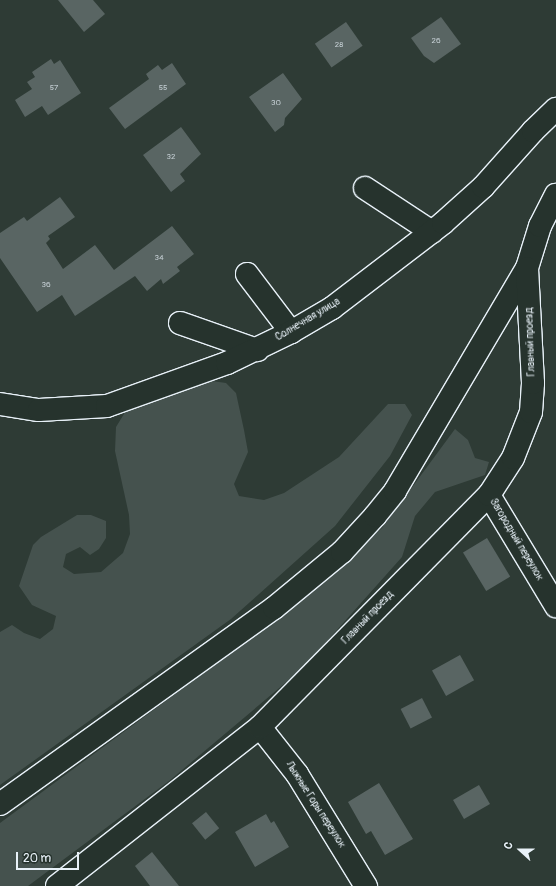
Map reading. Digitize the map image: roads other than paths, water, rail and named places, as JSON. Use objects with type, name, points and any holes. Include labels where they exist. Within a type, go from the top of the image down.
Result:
[{"type":"street","name":"Солнечная улица","points":[[0,404],[40,410],[107,406],[257,350],[291,332],[332,308],[432,232],[483,187],[533,130],[556,109]]},
{"type":"street","points":[[365,188],[432,232]]},
{"type":"street","points":[[0,804],[274,608],[342,552],[375,516],[395,491],[527,268],[540,226],[556,195]]},
{"type":"street","name":"Главный проезд","points":[[57,886],[260,727],[489,495],[513,458],[531,412],[533,383],[527,268]]},
{"type":"street","points":[[247,274],[291,332]]},
{"type":"street","points":[[180,323],[257,350]]},
{"type":"street","name":"Загородный переулок","points":[[489,495],[556,606]]},
{"type":"street","name":"Лыжные Горы переулок","points":[[260,727],[297,774],[366,886]]}]
